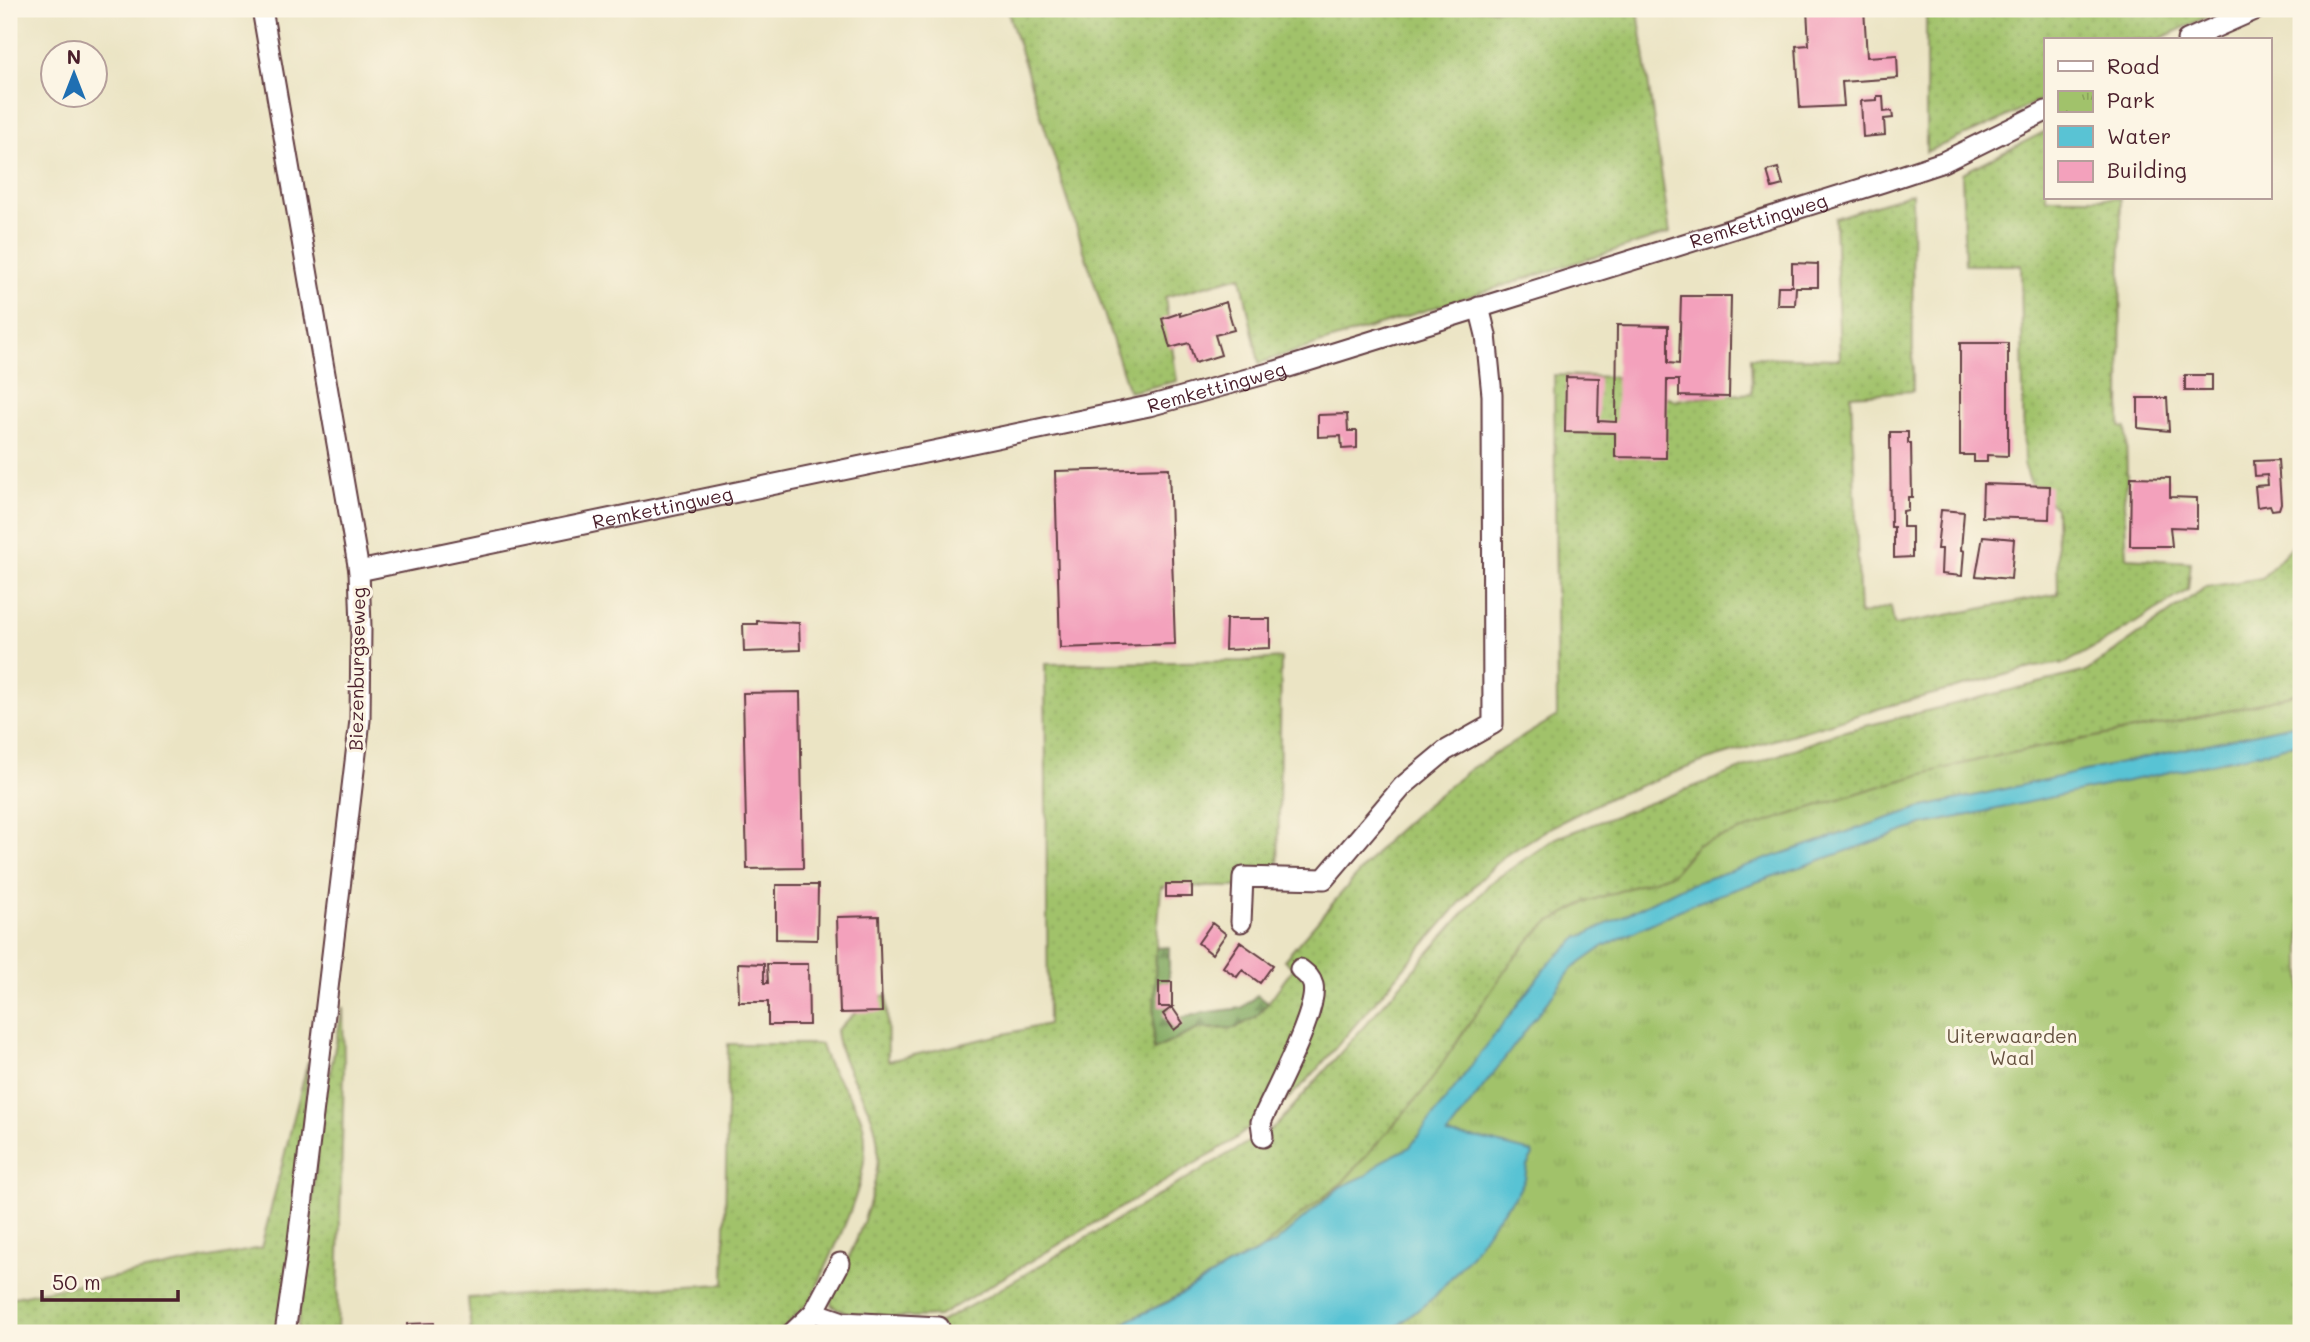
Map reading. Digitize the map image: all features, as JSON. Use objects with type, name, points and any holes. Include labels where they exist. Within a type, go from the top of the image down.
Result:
[{"type":"street","name":"Biezenburgseweg","points":[[262,9],[359,571],[360,720],[285,1333]]},
{"type":"street","points":[[2193,38],[2258,9]]},
{"type":"street","name":"Remkettingweg","points":[[359,571],[1149,406],[1276,371],[1943,162],[2044,112]]},
{"type":"street","points":[[1241,922],[1243,877],[1324,879],[1403,786],[1445,751],[1493,724],[1492,395],[1486,335],[1479,307]]},
{"type":"street","points":[[1263,1137],[1261,1122],[1313,1000],[1313,986],[1309,976],[1300,969]]},
{"type":"street","points":[[792,1333],[814,1312],[840,1264]]},
{"type":"street","points":[[814,1312],[843,1322],[939,1327]]},
{"type":"green space","points":[[1007,9],[1666,9],[1638,11],[1670,233],[1259,363],[1241,276],[1165,297],[1177,381],[1129,392]]},
{"type":"green space","points":[[1926,9],[2224,9],[2161,38],[2044,38],[2044,98],[1926,152]]},
{"type":"green space","points":[[2044,132],[2044,200],[2121,200],[2120,427],[2126,428],[2127,481],[2124,498],[2127,558],[2191,562],[2188,590],[2066,663],[2035,667],[1881,708],[1707,760],[1611,797],[1553,826],[1503,857],[1476,884],[1307,1081],[1231,1142],[939,1316],[866,1316],[839,1310],[831,1304],[836,1281],[867,1211],[874,1188],[878,1152],[872,1119],[845,1062],[836,1031],[873,996],[887,996],[888,1061],[1048,1024],[1045,664],[1281,658],[1278,887],[1161,887],[1156,948],[1154,1050],[1198,1029],[1236,1028],[1268,1003],[1293,968],[1284,960],[1388,839],[1470,769],[1557,716],[1554,375],[1613,377],[1675,400],[1752,393],[1751,357],[1840,359],[1835,218],[1912,193],[1913,391],[1851,395],[1860,615],[1891,606],[1894,625],[2058,594],[2056,508],[2031,484],[2024,465],[2021,265],[1965,265],[1962,173]]},
{"type":"green space","points":[[2301,537],[2301,723],[1410,1147],[1274,1244],[1228,1266],[1111,1333],[919,1333],[985,1298],[1277,1125],[1490,883],[1556,838],[1837,733],[2087,671],[2206,587],[2262,578]]},
{"type":"green space","name":"Uiterwaarden Waal","points":[[2301,692],[2301,1333],[1134,1333],[1254,1256],[1343,1182],[1426,1088],[1506,969],[1531,938],[1549,922],[1586,902],[1672,874],[1697,845],[1875,788],[1983,759],[2183,720]]},
{"type":"green space","points":[[1169,947],[1169,1021],[1201,1013],[1242,1008],[1257,995],[1268,1003],[1256,1017],[1236,1028],[1198,1029],[1153,1050],[1156,948]]},
{"type":"green space","points":[[343,1007],[344,1070],[337,1333],[297,1333],[322,1113]]},
{"type":"green space","points":[[728,1044],[821,1044],[828,1063],[859,1113],[865,1134],[860,1182],[852,1208],[811,1300],[779,1333],[471,1333],[468,1298],[724,1284]]},
{"type":"green space","points":[[308,1061],[303,1146],[281,1333],[9,1333],[9,1298],[261,1248]]},
{"type":"water","points":[[2301,723],[2301,742],[2273,750],[1922,825],[1690,905],[1604,946],[1572,969],[1447,1135],[1480,1139],[1532,1152],[1533,1155],[1517,1194],[1472,1254],[1434,1297],[1389,1333],[1111,1333],[1228,1266],[1274,1244],[1340,1187],[1367,1175],[1382,1161],[1410,1147],[1549,963],[1578,938],[1682,887],[1919,808]]},
{"type":"building","points":[[1807,9],[1864,9],[1867,57],[1897,55],[1898,78],[1842,82],[1844,106],[1800,108],[1796,46],[1809,45]]},
{"type":"building","points":[[1877,96],[1883,96],[1884,112],[1892,111],[1893,118],[1884,119],[1885,135],[1863,137],[1861,101],[1877,100]]},
{"type":"building","points":[[1778,168],[1783,185],[1772,188],[1767,171]]},
{"type":"building","points":[[1792,263],[1818,264],[1818,287],[1796,287],[1795,305],[1777,305],[1778,286],[1792,286]]},
{"type":"building","points":[[1681,296],[1731,296],[1729,397],[1679,396],[1679,380],[1667,380],[1666,458],[1615,457],[1615,433],[1565,432],[1566,377],[1599,378],[1598,421],[1616,422],[1617,325],[1668,326],[1668,363],[1679,364]]},
{"type":"building","points":[[1226,302],[1234,330],[1215,335],[1221,355],[1195,363],[1189,343],[1170,348],[1162,319]]},
{"type":"building","points":[[1960,343],[2008,343],[2008,456],[1987,455],[1987,462],[1974,462],[1974,455],[1960,455]]},
{"type":"building","points":[[2185,375],[2212,375],[2212,391],[2185,391]]},
{"type":"building","points":[[2138,398],[2167,398],[2169,431],[2138,428]]},
{"type":"building","points":[[1347,414],[1348,431],[1357,431],[1357,448],[1342,449],[1341,436],[1318,437],[1318,415]]},
{"type":"building","points":[[1890,432],[1908,432],[1908,443],[1911,443],[1912,497],[1908,497],[1908,510],[1903,511],[1903,527],[1912,527],[1912,557],[1894,558]]},
{"type":"building","points":[[2278,460],[2281,503],[2279,509],[2272,510],[2270,505],[2257,507],[2255,486],[2268,485],[2267,475],[2255,476],[2254,461]]},
{"type":"building","points":[[1169,468],[1175,644],[1060,648],[1055,471]]},
{"type":"building","points":[[2131,477],[2170,478],[2170,497],[2197,498],[2197,528],[2170,527],[2172,546],[2130,546]]},
{"type":"building","points":[[1983,484],[2050,486],[2049,519],[1982,517]]},
{"type":"building","points":[[1941,510],[1964,512],[1962,576],[1941,574],[1942,549],[1937,549]]},
{"type":"building","points":[[1983,536],[2014,539],[2011,579],[1976,576]]},
{"type":"building","points":[[1226,619],[1270,619],[1270,648],[1225,650]]},
{"type":"building","points":[[757,621],[799,623],[800,650],[744,652],[743,624],[757,624]]},
{"type":"building","points":[[800,692],[803,868],[747,869],[743,693]]},
{"type":"building","points":[[1166,884],[1192,884],[1192,897],[1166,897]]},
{"type":"building","points":[[776,885],[818,885],[817,940],[776,939]]},
{"type":"building","points":[[879,916],[882,1012],[840,1013],[837,917]]},
{"type":"building","points":[[1212,923],[1226,934],[1212,954],[1198,943]]},
{"type":"building","points":[[1240,942],[1273,965],[1260,983],[1242,970],[1237,977],[1223,967]]},
{"type":"building","points":[[738,963],[764,964],[764,983],[768,983],[767,964],[808,964],[809,1025],[768,1025],[768,1002],[739,1002]]},
{"type":"building","points":[[1159,982],[1172,982],[1172,1007],[1159,1007]]},
{"type":"building","points":[[1172,1007],[1183,1023],[1174,1030],[1163,1014]]},
{"type":"building","points":[[434,1323],[435,1333],[407,1333],[407,1324]]}]
